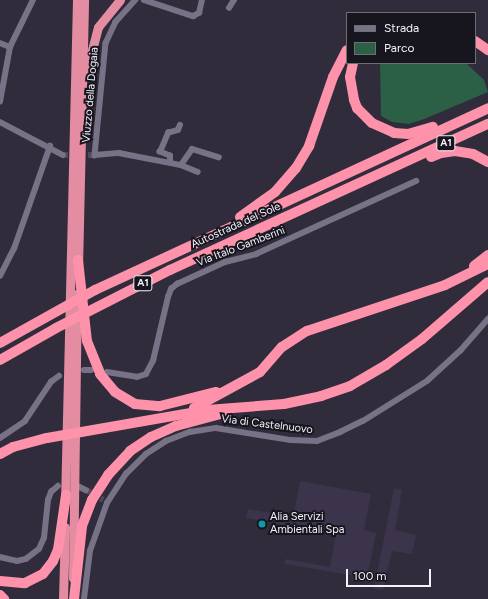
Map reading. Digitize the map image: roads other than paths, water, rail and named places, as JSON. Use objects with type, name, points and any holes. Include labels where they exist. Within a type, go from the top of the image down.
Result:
[{"type":"highway","points":[[74,0],[77,30]]},
{"type":"highway","points":[[73,599],[74,261],[77,0]]},
{"type":"highway","points":[[64,599],[66,495],[84,0]]},
{"type":"highway","points":[[82,88],[98,27],[120,0]]},
{"type":"highway","points":[[476,36],[488,43]]},
{"type":"highway","points":[[476,42],[488,50]]},
{"type":"highway","points":[[222,230],[275,192],[296,168],[309,146],[333,77],[346,52]]},
{"type":"highway","points":[[353,64],[350,77],[356,104],[365,117],[381,129],[394,133],[412,134],[464,113],[472,116]]},
{"type":"highway","name":"Autostrada del Sole","points":[[0,343],[95,290],[488,108]]},
{"type":"highway","name":"Autostrada del Sole","points":[[0,360],[130,289],[488,124]]},
{"type":"highway","points":[[404,163],[413,165],[441,153],[455,151],[473,154],[488,162]]},
{"type":"highway","points":[[445,285],[488,255]]},
{"type":"highway","points":[[74,261],[87,341],[100,374],[115,392],[135,404],[160,406],[237,385]]},
{"type":"highway","points":[[0,451],[11,444],[40,436],[196,407],[260,372],[282,347],[307,331],[445,285],[488,264]]},
{"type":"highway","points":[[0,454],[13,447],[47,438],[207,410],[293,402],[321,396],[350,386],[422,339],[488,282]]},
{"type":"highway","points":[[73,599],[82,526],[92,500],[108,475],[130,451],[151,437],[176,426],[253,406]]},
{"type":"highway","points":[[0,581],[13,584],[31,580],[43,574],[53,561],[58,550],[66,495]]},
{"type":"highway","points":[[0,595],[4,599]]},
{"type":"street","points":[[0,102],[10,47],[33,0]]},
{"type":"street","name":"Viuzzo della Dogaia","points":[[136,0],[116,22],[106,43],[95,154],[119,153],[170,162]]},
{"type":"street","points":[[144,0],[193,16],[199,13],[202,0]]},
{"type":"street","points":[[230,8],[234,0]]},
{"type":"street","points":[[0,43],[10,47]]},
{"type":"street","points":[[0,122],[50,146],[63,155]]},
{"type":"street","points":[[180,124],[178,130],[170,130],[160,152],[170,156],[170,162],[198,172]]},
{"type":"street","points":[[0,276],[14,249],[50,146]]},
{"type":"street","points":[[181,165],[192,148],[219,157]]},
{"type":"street","name":"Via Italo Gamberini","points":[[107,372],[138,377],[146,374],[153,361],[168,297],[171,289],[177,284],[225,262],[256,254],[416,181]]},
{"type":"street","name":"Via di Castelnuovo","points":[[84,599],[90,551],[105,502],[126,474],[146,454],[166,441],[190,432],[231,429],[260,435],[317,441],[346,430],[427,381],[460,351],[488,318]]},
{"type":"street","points":[[84,370],[91,370]]},
{"type":"street","points":[[0,438],[25,421],[51,382],[60,376]]},
{"type":"street","points":[[0,557],[22,560],[40,549],[44,538],[48,500],[51,492],[58,486]]},
{"type":"street","points":[[78,486],[86,490]]},
{"type":"tunnel","points":[[63,155],[95,155]]},
{"type":"tunnel","points":[[86,490],[103,500]]},
{"type":"place","name":"Alia Servizi Ambientali Spa","points":[[262,524]]}]
